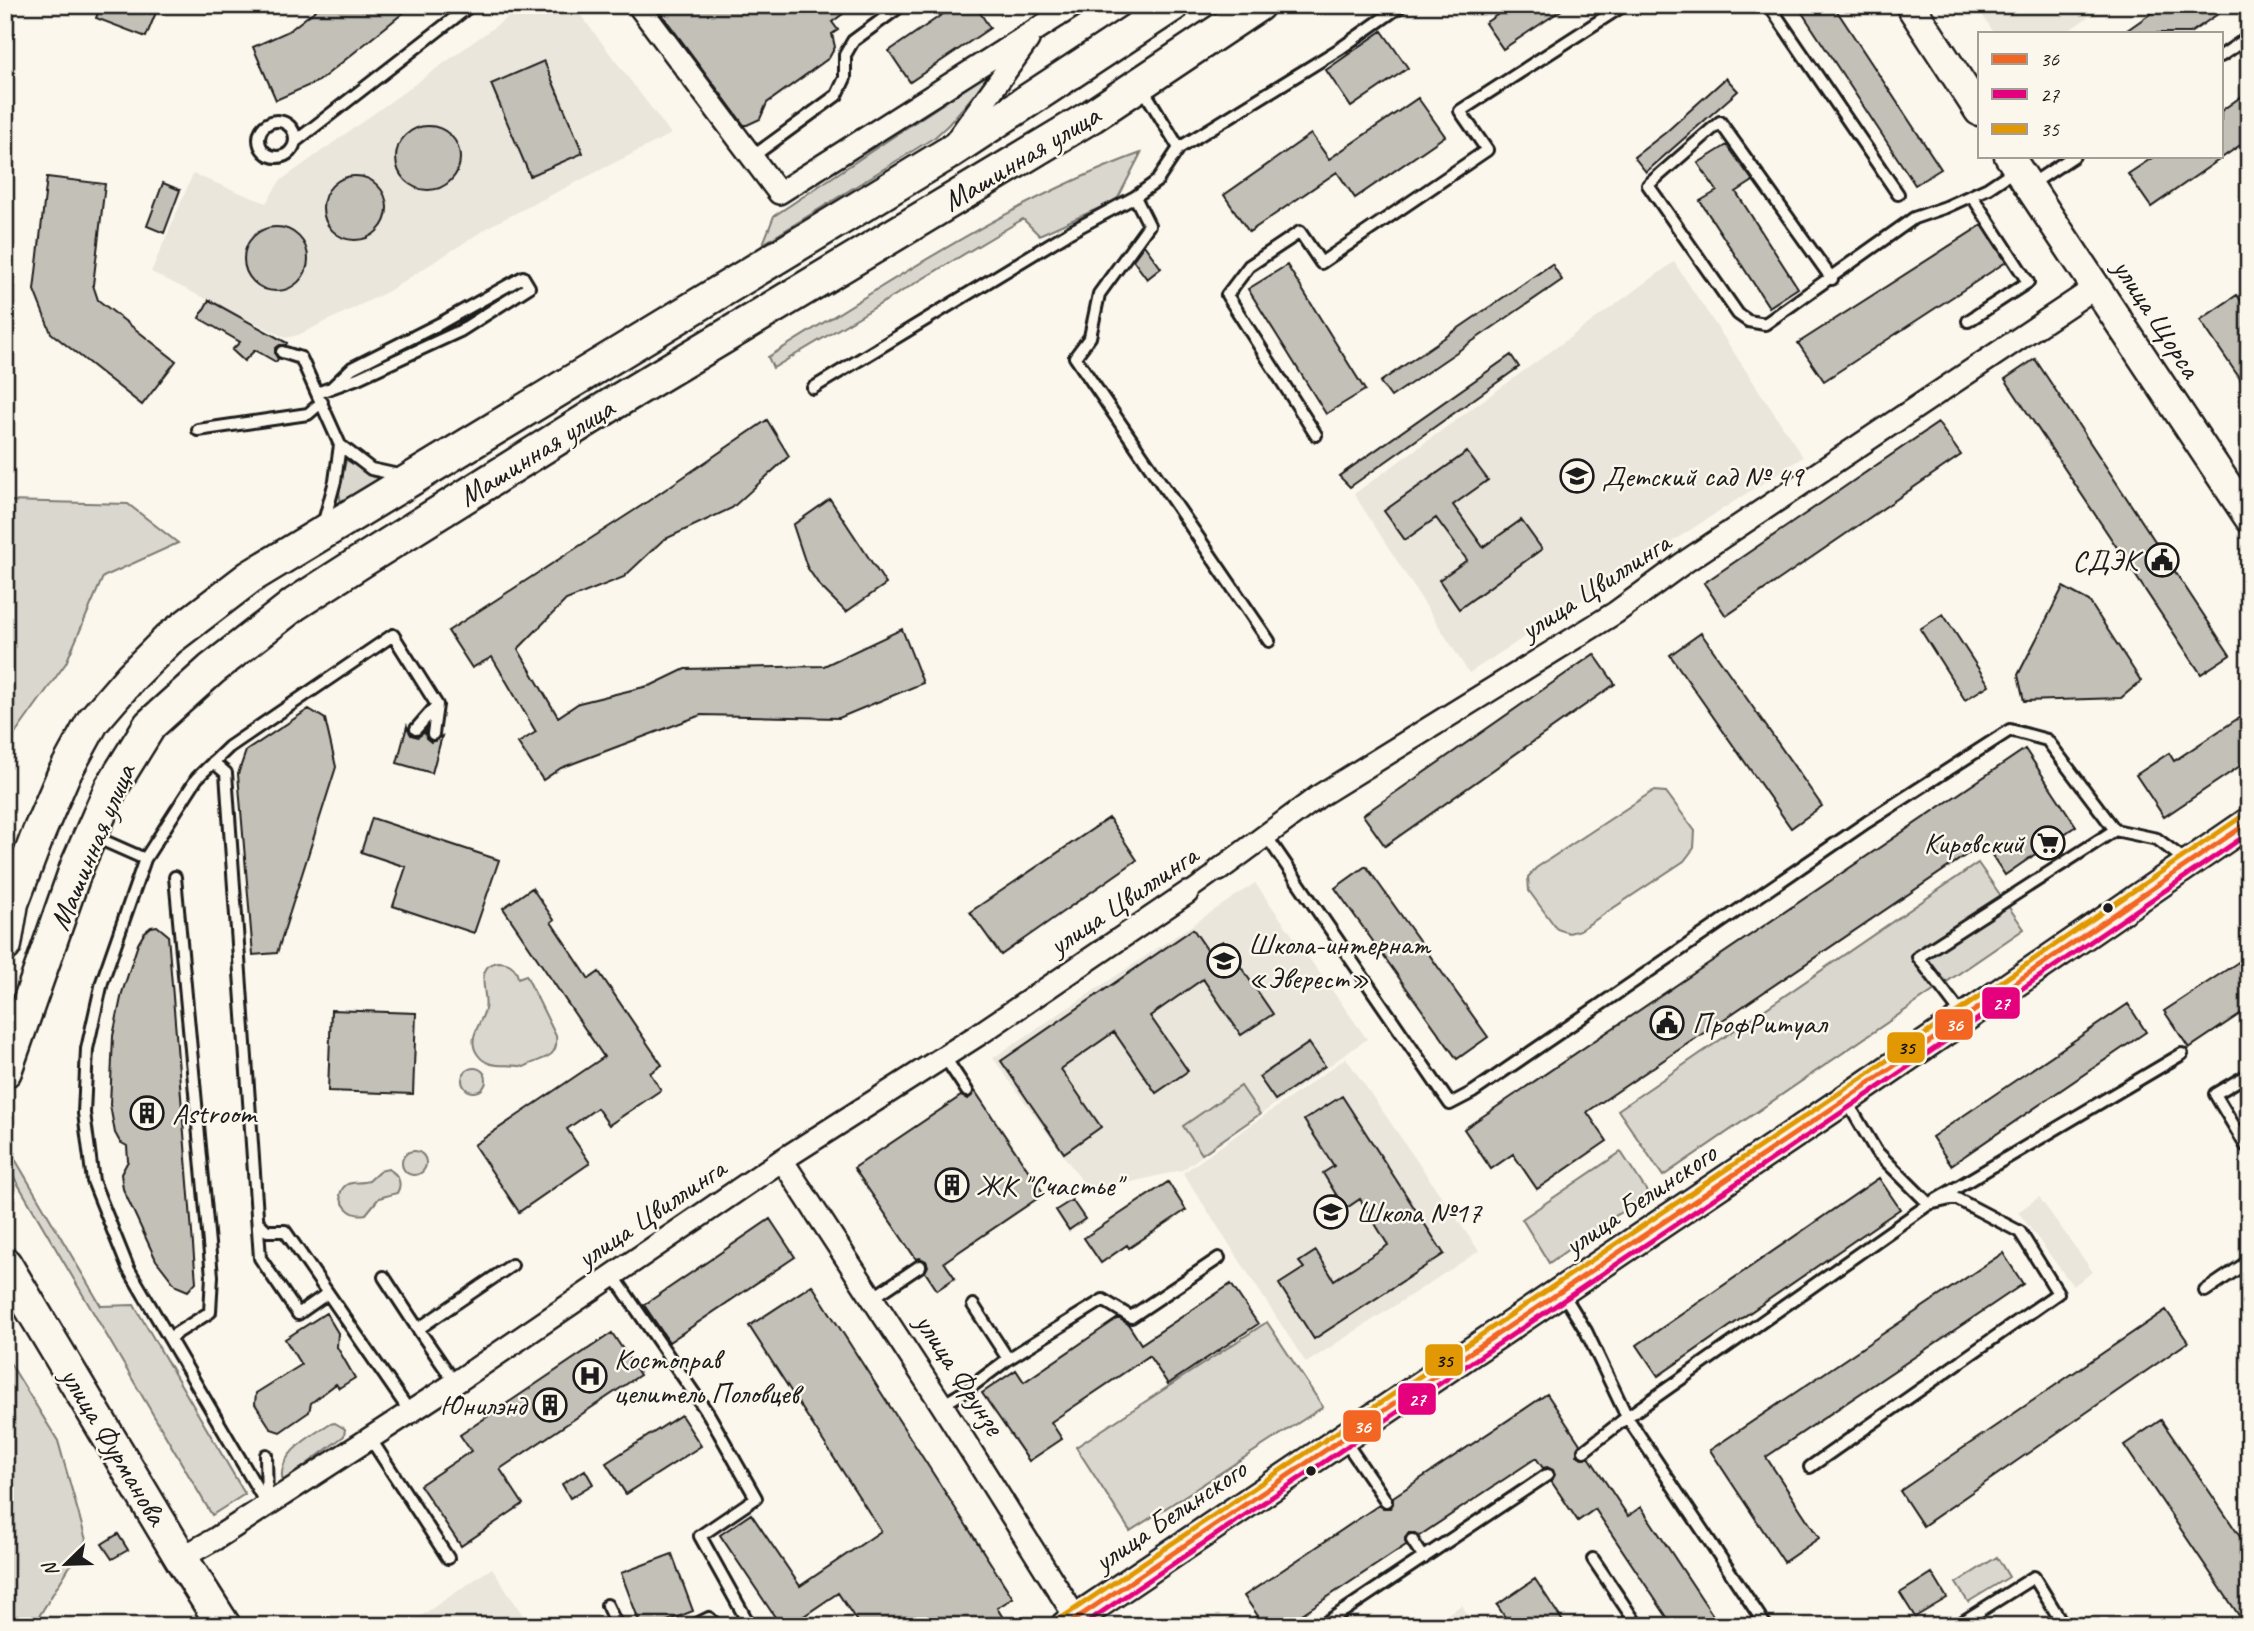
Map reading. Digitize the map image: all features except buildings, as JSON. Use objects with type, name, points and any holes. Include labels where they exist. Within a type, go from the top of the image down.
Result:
[{"type":"main road","name":"Машинная улица","points":[[5,944],[9,906],[63,776],[93,721],[169,639],[250,577],[947,154],[1173,5]]},
{"type":"main road","name":"Машинная улица","points":[[5,1071],[78,866],[111,789],[150,725],[212,670],[295,604],[614,403],[1092,116],[1258,5]]},
{"type":"main road","points":[[1910,5],[1978,109]]},
{"type":"main road","name":"улица Щорса","points":[[2019,170],[2249,518]]},
{"type":"main road","name":"улица Белинского","points":[[1074,1623],[2249,822]]},
{"type":"main road","name":"улица Фурманова","points":[[5,1264],[224,1626]]},
{"type":"street","points":[[638,5],[779,193],[1075,5]]},
{"type":"street","points":[[947,154],[1035,30]]},
{"type":"street","name":"улица Цвиллинга","points":[[181,1558],[215,1539],[455,1383],[782,1160],[942,1058],[1187,893],[1320,796],[1615,613],[1682,564],[2096,287]]},
{"type":"street","name":"улица Фрунзе","points":[[782,1160],[942,1405],[1074,1623]]},
{"type":"lane","points":[[296,141],[471,5]]},
{"type":"lane","points":[[752,157],[837,95],[845,78],[845,55],[853,41],[902,5]]},
{"type":"lane","points":[[813,388],[1068,233],[1135,197],[1157,181],[1179,148],[1341,48],[1402,5]]},
{"type":"lane","points":[[1316,435],[1227,295],[1249,266],[1300,232],[1321,263],[1487,150],[1461,111],[1624,5]]},
{"type":"lane","points":[[1769,5],[1898,194]]},
{"type":"lane","points":[[2222,55],[2247,38]]},
{"type":"lane","points":[[1140,84],[1179,148]]},
{"type":"lane","points":[[1832,279],[1720,122],[1648,184],[1738,314],[1748,321],[1765,324],[1832,279],[1920,215],[1972,196],[2019,170],[2066,158]]},
{"type":"lane","points":[[1968,321],[2028,282],[1972,196]]},
{"type":"lane","points":[[1135,197],[1149,225],[1099,294],[1090,337],[1075,357],[1269,641]]},
{"type":"lane","points":[[198,430],[308,414],[320,398],[352,368],[523,278],[529,286],[460,331],[331,388]]},
{"type":"lane","points":[[282,352],[301,358],[340,445],[372,469],[412,478]]},
{"type":"lane","points":[[320,535],[335,481],[340,445]]},
{"type":"lane","points":[[267,1505],[128,1268],[93,1181],[84,1113],[86,1049],[99,995],[145,859],[189,790],[229,747],[393,635],[437,705],[433,734]]},
{"type":"lane","points":[[416,729],[437,705]]},
{"type":"lane","points":[[1265,835],[1450,1104],[1473,1092],[1867,822],[2010,730],[2048,740],[2115,830],[2157,839],[2188,863]]},
{"type":"lane","points":[[213,762],[226,773],[260,1258],[298,1314],[328,1293]]},
{"type":"lane","points":[[1965,1018],[1918,957],[2115,830]]},
{"type":"lane","points":[[91,835],[145,859]]},
{"type":"lane","points":[[169,1338],[210,1312],[212,1276],[175,877]]},
{"type":"lane","points":[[1584,1451],[1627,1417],[1929,1204],[2182,1054]]},
{"type":"lane","points":[[942,1058],[965,1093]]},
{"type":"lane","points":[[2249,1074],[2215,1094],[2246,1146],[2249,1144]]},
{"type":"lane","points":[[1846,1099],[1876,1151],[1929,1204]]},
{"type":"lane","points":[[1810,1467],[2058,1293],[2020,1232],[1955,1198],[1929,1204]]},
{"type":"lane","points":[[258,1222],[267,1231],[285,1231],[410,1412]]},
{"type":"lane","points":[[942,1405],[1008,1359],[1103,1300],[1131,1317],[1219,1258]]},
{"type":"lane","points":[[2205,1291],[2249,1261]]},
{"type":"lane","points":[[418,1329],[512,1265]]},
{"type":"lane","points":[[871,1298],[920,1266]]},
{"type":"lane","points":[[613,1275],[709,1415],[756,1498],[699,1536],[750,1626]]},
{"type":"lane","points":[[384,1278],[455,1383]]},
{"type":"lane","points":[[1562,1292],[1586,1331],[1627,1417],[1766,1626]]},
{"type":"lane","points":[[973,1304],[1008,1359]]},
{"type":"lane","points":[[370,1438],[448,1558]]},
{"type":"lane","points":[[1342,1438],[1385,1501]]},
{"type":"lane","points":[[267,1455],[267,1505]]},
{"type":"lane","points":[[1321,1626],[1547,1475]]},
{"type":"lane","points":[[1412,1540],[1424,1558]]},
{"type":"lane","points":[[1593,1559],[1637,1626]]},
{"type":"lane","points":[[1964,1621],[2034,1577],[2064,1626]]},
{"type":"lane","points":[[607,1605],[617,1626]]},
{"type":"lane","points":[[693,1626],[709,1618],[717,1626]]},
{"type":"shaded area","points":[[525,5],[573,5],[671,134],[492,225],[387,292],[298,335],[286,338],[151,272],[193,174],[266,203],[280,181]]},
{"type":"shaded area","points":[[1976,5],[2106,5],[2066,32],[1993,32]]},
{"type":"shaded area","points":[[998,67],[935,137],[763,244],[774,216]]},
{"type":"shaded area","points":[[1141,153],[1117,200],[1039,235],[1023,219],[773,368],[768,357],[950,246],[1043,195]]},
{"type":"shaded area","name":"Детский сад № 49","points":[[1674,262],[1803,457],[1469,673],[1354,494]]},
{"type":"shaded area","points":[[346,460],[381,480],[341,504],[339,491]]},
{"type":"shaded area","points":[[5,501],[128,504],[178,543],[103,577],[66,663],[5,748]]},
{"type":"shaded area","points":[[1653,791],[1666,792],[1695,831],[1694,848],[1684,861],[1580,930],[1569,933],[1557,929],[1529,891],[1528,877],[1536,868]]},
{"type":"shaded area","points":[[1978,863],[2024,929],[1663,1176],[1618,1110]]},
{"type":"shaded area","name":"Школа-интернат «Эверест»","points":[[1255,883],[1367,1039],[1182,1170],[1123,1184],[1087,1188],[993,1058]]},
{"type":"shaded area","points":[[498,962],[512,966],[518,978],[526,975],[556,1036],[552,1054],[524,1067],[488,1063],[478,1055],[473,1043],[486,1004],[484,975],[488,966]]},
{"type":"shaded area","name":"Школа №17","points":[[1346,1058],[1479,1251],[1306,1363],[1183,1173]]},
{"type":"shaded area","points":[[474,1068],[482,1072],[486,1080],[482,1088],[474,1092],[466,1088],[462,1080],[466,1072]]},
{"type":"shaded area","points":[[1241,1086],[1260,1114],[1202,1154],[1183,1126]]},
{"type":"shaded area","points":[[414,1151],[422,1155],[426,1163],[422,1171],[414,1175],[406,1171],[402,1163],[406,1155]]},
{"type":"shaded area","points":[[1621,1152],[1648,1193],[1549,1263],[1522,1219]]},
{"type":"shaded area","points":[[15,1159],[101,1306],[134,1305],[245,1494],[212,1515],[8,1167]]},
{"type":"shaded area","points":[[388,1169],[398,1179],[400,1186],[397,1193],[379,1198],[366,1214],[352,1213],[346,1208],[340,1195],[344,1186],[369,1181],[380,1171]]},
{"type":"shaded area","points":[[2039,1197],[2093,1272],[2073,1286],[2018,1212]]},
{"type":"shaded area","points":[[1267,1322],[1323,1407],[1130,1531],[1076,1447]]},
{"type":"shaded area","points":[[5,1355],[58,1441],[86,1540],[33,1626],[5,1626]]},
{"type":"shaded area","points":[[335,1423],[345,1429],[344,1436],[283,1482],[284,1463],[296,1447],[329,1424]]},
{"type":"shaded area","points":[[1997,1557],[2009,1577],[1968,1602],[1956,1583]]},
{"type":"shaded area","points":[[492,1568],[530,1626],[406,1626]]},
{"type":"shaded area","points":[[1462,1605],[1474,1626],[1428,1626]]},
{"type":"transit line","name":"35","points":[[1060,1619],[1841,1092],[2244,815]]},
{"type":"transit line","name":"36","points":[[1065,1626],[1846,1099],[2249,822]]},
{"type":"transit line","name":"27","points":[[1081,1626],[1851,1106],[2249,833]]},
{"type":"place","name":"Детский сад № 49","points":[[1577,476]]},
{"type":"place","name":"СДЭК","points":[[2162,560]]},
{"type":"place","name":"Кировский","points":[[2048,843]]},
{"type":"place","name":"Школа-интернат «Эверест»","points":[[1224,961]]},
{"type":"place","name":"ПрофРитуал","points":[[1667,1023]]},
{"type":"place","name":"Astroom","points":[[147,1113]]},
{"type":"place","name":"ЖК \"Счастье\"","points":[[952,1185]]},
{"type":"place","name":"Школа №17","points":[[1331,1212]]},
{"type":"place","name":"Костоправ целитель Половцев","points":[[590,1376]]},
{"type":"place","name":"Юнилэнд","points":[[550,1405]]}]
